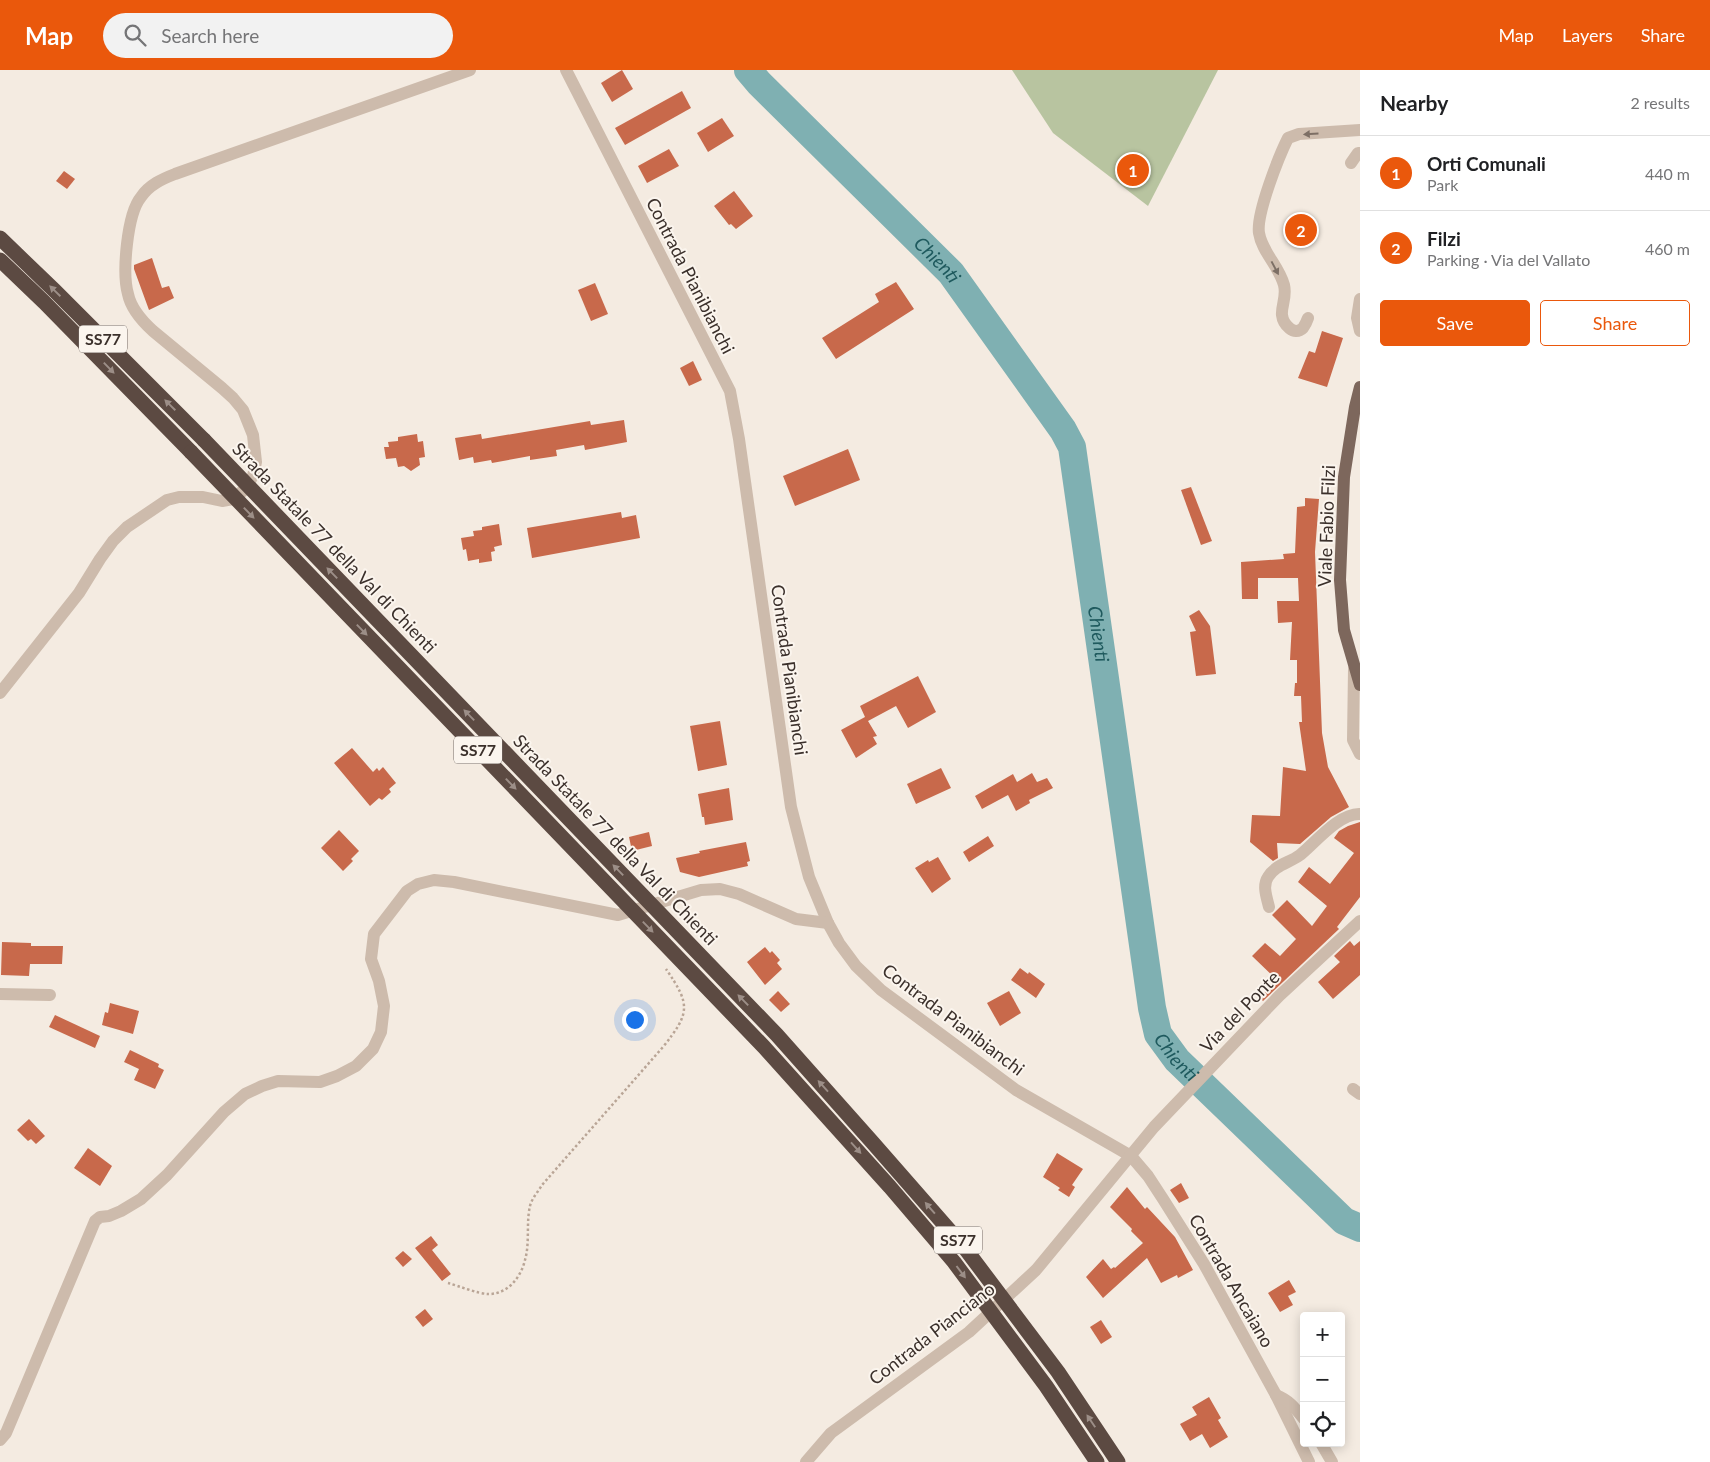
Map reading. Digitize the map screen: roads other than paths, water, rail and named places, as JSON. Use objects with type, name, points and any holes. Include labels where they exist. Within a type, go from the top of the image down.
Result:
[{"type":"highway","name":"Strada Statale 77 della Val di Chienti","points":[[0,238],[204,440],[777,1035],[964,1247],[1058,1372],[1118,1462]]},
{"type":"highway","name":"Strada Statale 77 della Val di Chienti","points":[[0,260],[44,302],[191,452],[757,1040],[890,1187],[954,1262],[1046,1386],[1097,1462]]},
{"type":"main road","name":"Viale Fabio Filzi","points":[[1360,387],[1354,407],[1344,477],[1340,580],[1344,630],[1360,685]]},
{"type":"main road","name":"Viale Fabio Filzi","points":[[1354,666],[1360,678]]},
{"type":"street","points":[[0,693],[79,593],[113,542],[127,527],[167,500],[179,497],[203,497],[222,501],[232,499],[244,490],[253,476],[256,462],[253,435],[243,410],[222,388],[153,331],[133,308],[126,280],[126,253],[134,209],[140,196],[151,186],[175,174],[470,70]]},
{"type":"street","name":"Contrada Pianibianchi","points":[[566,70],[730,391],[739,439],[791,806],[809,877],[838,943],[856,966],[881,990],[1016,1090],[1131,1156]]},
{"type":"street","points":[[1308,318],[1304,327],[1298,331],[1288,328],[1284,322],[1282,314],[1285,300],[1284,284],[1266,251],[1259,233],[1260,215],[1288,138],[1299,134],[1360,130]]},
{"type":"street","points":[[1351,163],[1360,153]]},
{"type":"street","points":[[1360,299],[1357,318],[1360,331]]},
{"type":"street","points":[[1354,666],[1353,740],[1360,754]]},
{"type":"street","points":[[1269,907],[1265,889],[1266,878],[1273,870],[1298,856],[1330,827],[1354,814],[1360,814]]},
{"type":"street","points":[[0,1440],[6,1433],[95,1221],[141,1199],[167,1175],[224,1112],[245,1094],[278,1081],[320,1082],[337,1076],[356,1066],[374,1048],[381,1032],[384,1006],[371,959],[374,934],[407,891],[418,884],[434,880],[454,882],[618,915],[701,890],[720,889],[739,894],[796,919],[828,923]]},
{"type":"street","name":"Via del Ponte","points":[[1131,1156],[1154,1127],[1279,996],[1360,921]]},
{"type":"street","points":[[0,994],[50,995]]},
{"type":"street","name":"Contrada Ancaiano","points":[[1131,1156],[1148,1176],[1204,1264],[1276,1395],[1285,1398],[1300,1413]]},
{"type":"street","name":"Contrada Pianciano","points":[[806,1462],[831,1433],[969,1332],[1018,1288],[1036,1270],[1131,1156]]},
{"type":"street","points":[[1276,1395],[1309,1462]]},
{"type":"street","points":[[1323,1447],[1332,1462]]},
{"type":"waterway","name":"Chienti","points":[[748,70],[951,273],[1063,430],[1072,447],[1152,1008],[1158,1034],[1177,1060],[1344,1221],[1360,1228]]},
{"type":"place","name":"Orti Comunali","points":[[1133,170]]},
{"type":"place","name":"Filzi","points":[[1301,230]]}]
